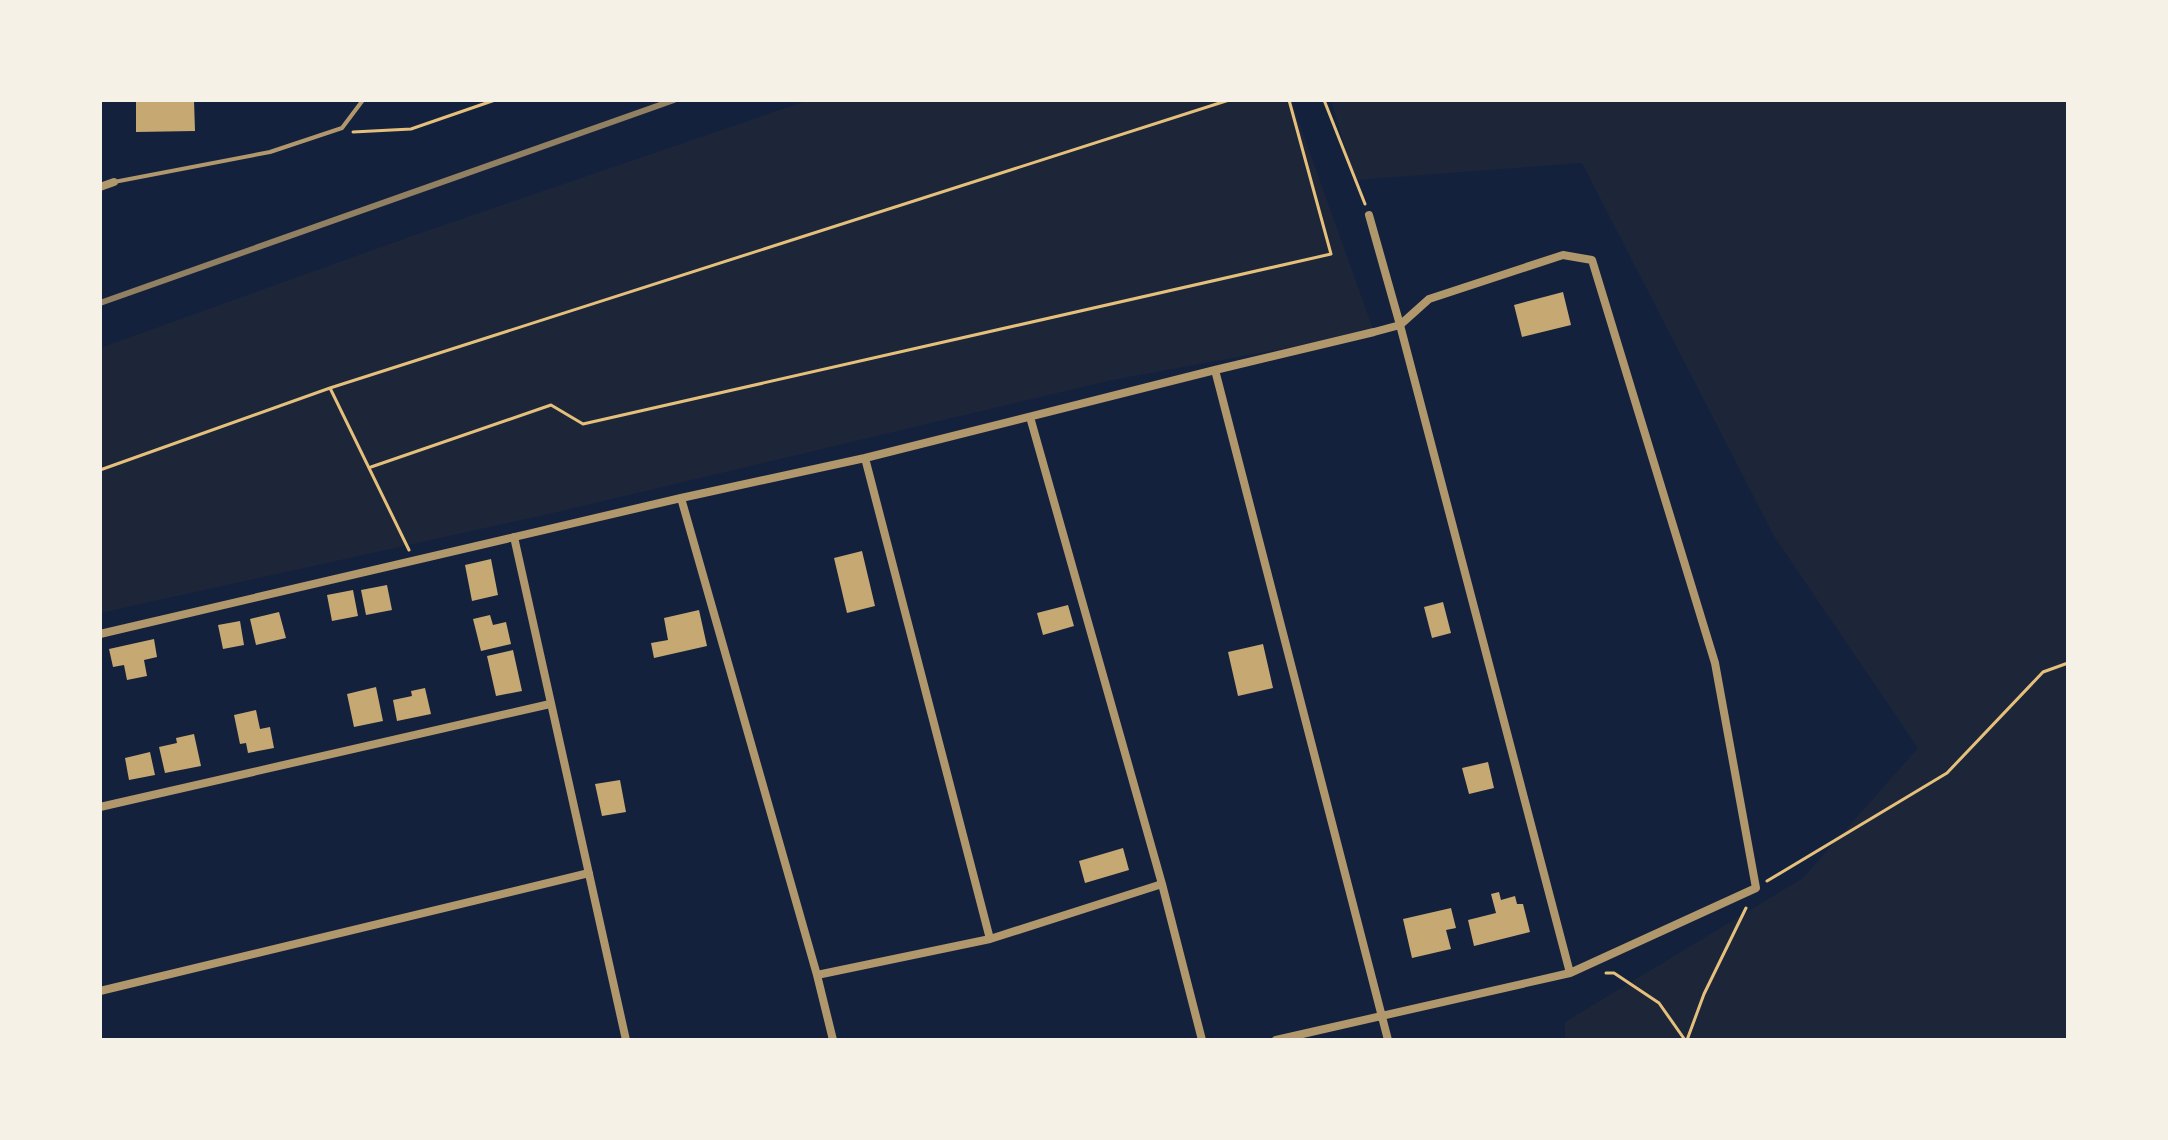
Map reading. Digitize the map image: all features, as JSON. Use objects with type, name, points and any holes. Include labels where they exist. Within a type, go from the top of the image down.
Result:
[{"type":"street","points":[[100,187],[114,182]]},
{"type":"street","points":[[1369,215],[1570,973]]},
{"type":"street","points":[[100,634],[865,458],[1400,325],[1429,299],[1563,255],[1592,260],[1715,663],[1756,888],[1570,973],[1276,1040]]},
{"type":"street","points":[[1215,370],[1388,1040]]},
{"type":"street","points":[[1030,417],[1162,884],[1202,1040]]},
{"type":"street","points":[[865,458],[990,939]]},
{"type":"street","points":[[681,498],[833,1040]]},
{"type":"street","points":[[514,537],[626,1040]]},
{"type":"street","points":[[100,807],[550,704]]},
{"type":"street","points":[[100,991],[589,873]]},
{"type":"street","points":[[817,975],[990,939],[1162,884]]},
{"type":"lane","points":[[114,182],[270,152],[342,128],[363,100]]},
{"type":"path","points":[[342,128],[357,133],[411,129],[495,100]]},
{"type":"path","points":[[100,470],[330,388],[1229,100]]},
{"type":"path","points":[[371,467],[551,405],[583,424],[1331,254],[1289,100]]},
{"type":"path","points":[[1324,100],[1369,215]]},
{"type":"path","points":[[330,388],[414,560]]},
{"type":"path","points":[[1686,1040],[1704,994],[1756,888],[1947,773],[2043,672],[2068,663]]},
{"type":"path","points":[[1600,973],[1614,973],[1659,1003],[1686,1040]]},
{"type":"shaded area","points":[[809,100],[1291,100],[1374,332],[1112,380],[553,513],[100,613],[100,348],[409,237]]},
{"type":"shaded area","points":[[1331,100],[2068,100],[2068,1040],[1565,1040],[1565,1022],[1803,878],[1918,748],[1774,536],[1582,163],[1355,180]]},
{"type":"building","points":[[136,100],[194,100],[195,131],[136,132]]},
{"type":"building","points":[[1563,292],[1571,325],[1522,337],[1514,305]]},
{"type":"building","points":[[862,551],[875,606],[847,613],[834,558]]},
{"type":"building","points":[[491,559],[498,595],[472,601],[465,565]]},
{"type":"building","points":[[387,585],[392,610],[366,615],[361,590]]},
{"type":"building","points":[[353,590],[358,616],[332,621],[327,595]]},
{"type":"building","points":[[1443,602],[1451,633],[1432,638],[1424,607]]},
{"type":"building","points":[[1068,605],[1074,626],[1043,635],[1037,613]]},
{"type":"building","points":[[699,610],[707,646],[654,658],[651,643],[668,640],[664,618]]},
{"type":"building","points":[[279,612],[286,638],[256,645],[250,619]]},
{"type":"building","points":[[490,615],[493,625],[506,622],[511,644],[481,651],[473,619]]},
{"type":"building","points":[[240,621],[244,645],[223,649],[218,625]]},
{"type":"building","points":[[154,639],[157,657],[144,660],[147,676],[127,680],[124,665],[113,667],[109,649]]},
{"type":"building","points":[[1263,644],[1273,688],[1238,696],[1228,652]]},
{"type":"building","points":[[513,650],[522,691],[496,696],[487,656]]},
{"type":"building","points":[[376,687],[383,721],[354,727],[347,694]]},
{"type":"building","points":[[425,688],[431,714],[397,721],[393,700],[412,696],[411,691]]},
{"type":"building","points":[[256,710],[260,729],[270,727],[274,748],[248,753],[246,743],[240,744],[234,715]]},
{"type":"building","points":[[194,734],[201,766],[165,773],[159,747],[177,743],[176,738]]},
{"type":"building","points":[[150,752],[155,775],[129,780],[125,758]]},
{"type":"building","points":[[1488,762],[1494,788],[1469,794],[1462,768]]},
{"type":"building","points":[[620,780],[626,812],[602,816],[595,784]]},
{"type":"building","points":[[1123,848],[1129,870],[1085,883],[1079,861]]},
{"type":"building","points":[[1499,892],[1501,900],[1515,896],[1517,904],[1523,904],[1530,932],[1474,946],[1468,920],[1496,913],[1491,894]]},
{"type":"building","points":[[1451,908],[1456,928],[1446,930],[1451,949],[1412,958],[1403,919]]},
{"type":"railway","points":[[100,303],[674,100]]}]
